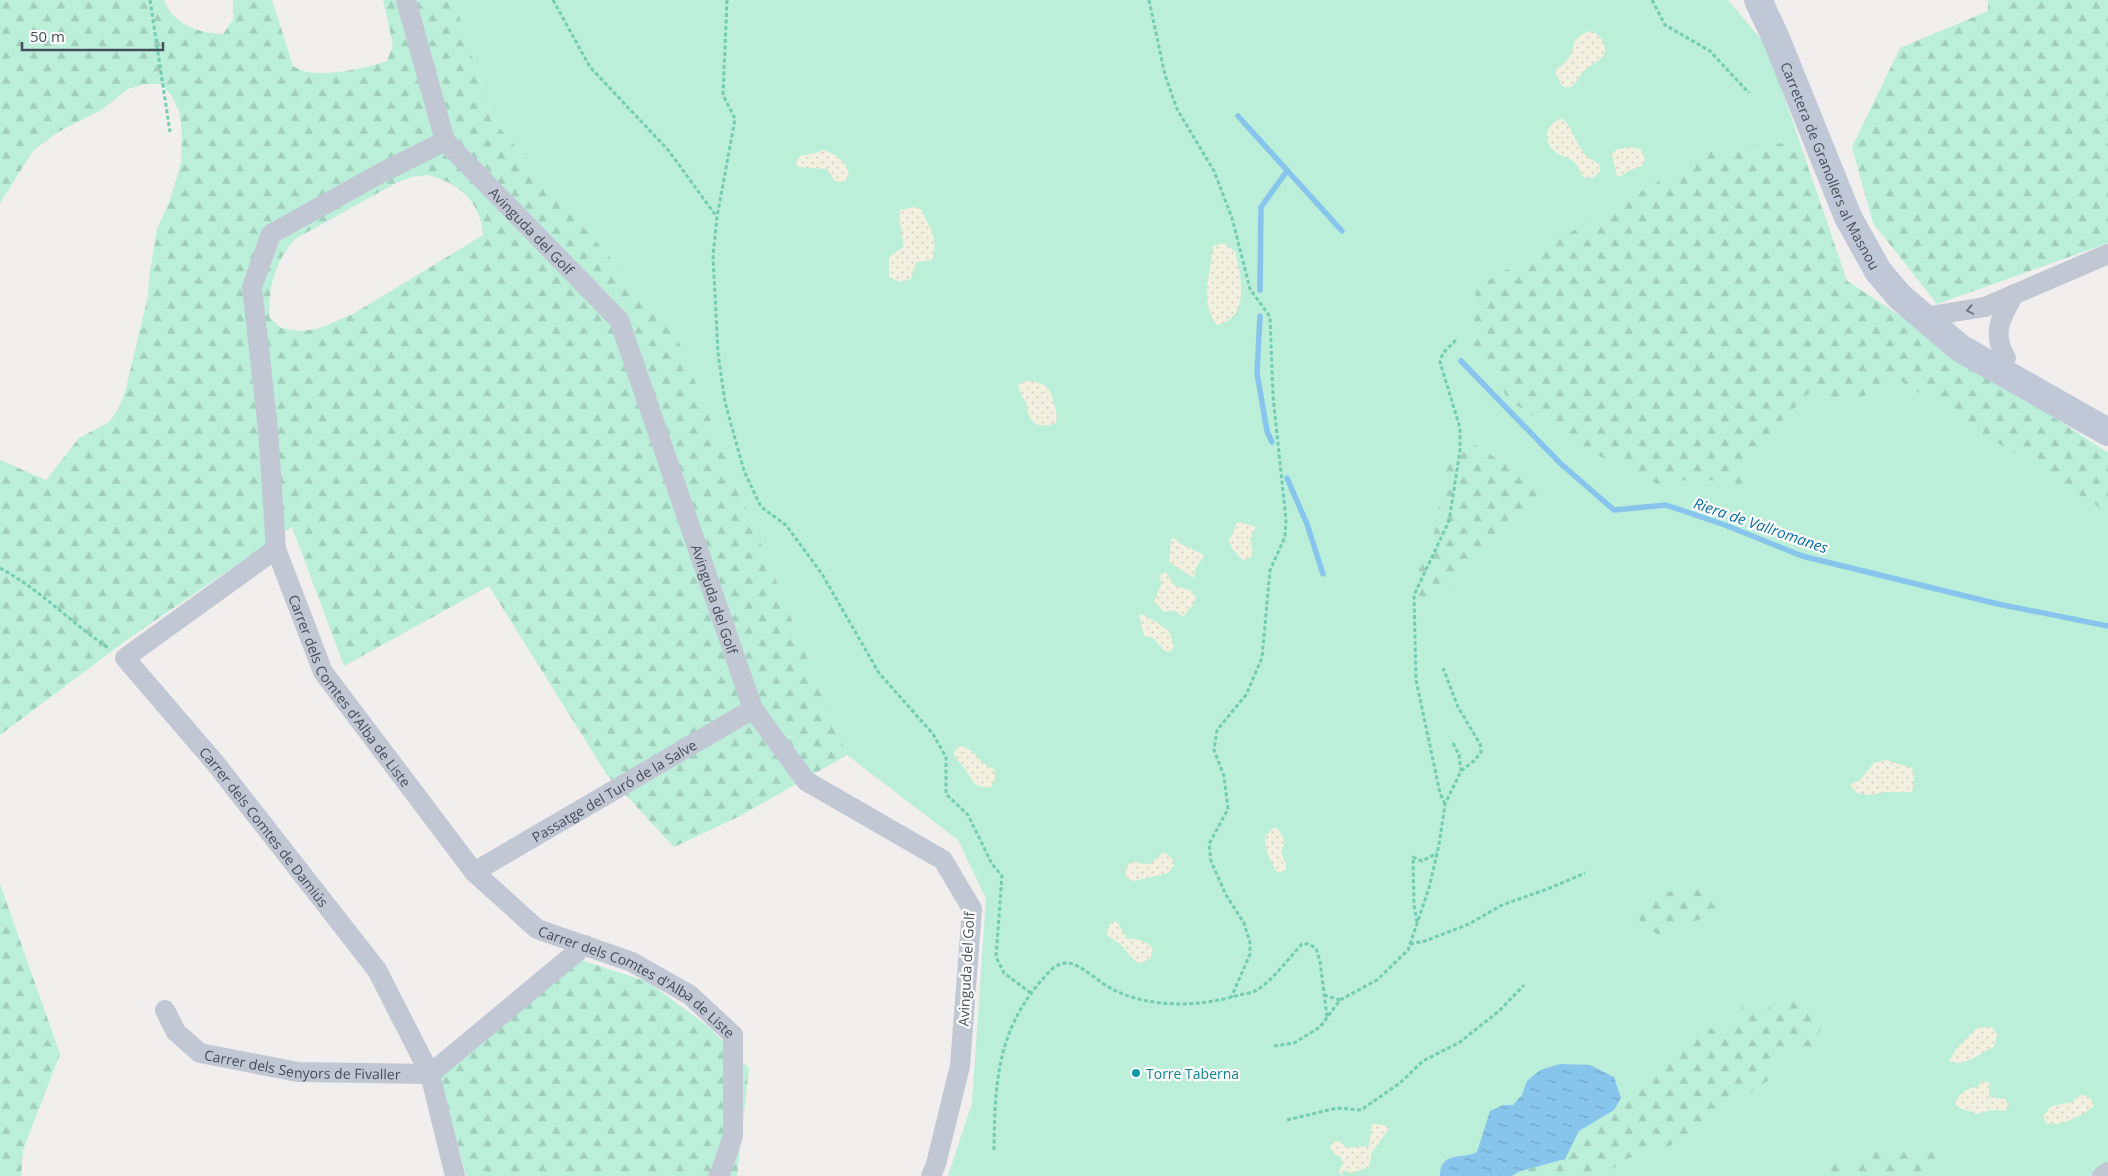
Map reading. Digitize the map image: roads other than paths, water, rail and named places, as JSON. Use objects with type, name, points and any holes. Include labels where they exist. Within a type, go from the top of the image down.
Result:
[{"type":"main road","name":"Carretera de Granollers al Masnou","points":[[1758,0],[1776,36],[1848,217],[1878,271],[1900,297],[1960,348],[2108,432]]},
{"type":"main road","name":"Carretera de Granollers al Masnou","points":[[1924,317],[1966,336],[2108,412]]},
{"type":"street","name":"Avinguda del Golf","points":[[406,0],[445,141],[619,320],[753,708],[806,781],[943,860],[972,909],[960,1066],[936,1164],[931,1176]]},
{"type":"street","name":"Carrer dels Comtes d'Alba de Liste","points":[[445,141],[381,173],[271,234],[252,287],[268,429],[276,549],[324,672],[474,872],[537,928],[632,962],[690,995],[733,1035],[733,1136],[718,1176]]},
{"type":"street","points":[[1924,317],[1985,307],[2108,254]]},
{"type":"street","points":[[2006,358],[1997,338],[2003,316],[2014,294]]},
{"type":"street","name":"Carrer dels Comtes de Damiús","points":[[276,549],[125,658],[216,764],[377,970],[430,1074],[455,1176]]},
{"type":"street","name":"Passatge del Turó de la Salve","points":[[474,872],[753,708]]},
{"type":"street","points":[[430,1074],[585,945]]},
{"type":"street","name":"Carrer dels Senyors de Fivaller","points":[[165,1010],[176,1032],[200,1053],[298,1072],[430,1074]]},
{"type":"street","points":[[2102,1176],[2108,1172]]},
{"type":"water","points":[[1560,1064],[1590,1065],[1614,1077],[1621,1098],[1614,1110],[1579,1131],[1565,1159],[1520,1171],[1512,1176],[1440,1176],[1441,1168],[1448,1159],[1477,1152],[1490,1111],[1503,1105],[1513,1105],[1522,1095],[1527,1081],[1540,1070]]},
{"type":"waterway","name":"Riera de Vallromanes","points":[[1238,116],[1342,231]]},
{"type":"waterway","points":[[1260,290],[1261,207],[1287,171]]},
{"type":"waterway","points":[[1260,316],[1257,373],[1267,431],[1272,442]]},
{"type":"waterway","name":"Riera de Vallromanes","points":[[1461,361],[1560,463],[1614,510],[1666,505],[1725,525],[1802,556],[1998,604],[2108,626]]},
{"type":"waterway","points":[[1287,478],[1307,524],[1323,574]]},
{"type":"place","name":"Torre Taberna","points":[[1136,1073]]}]
